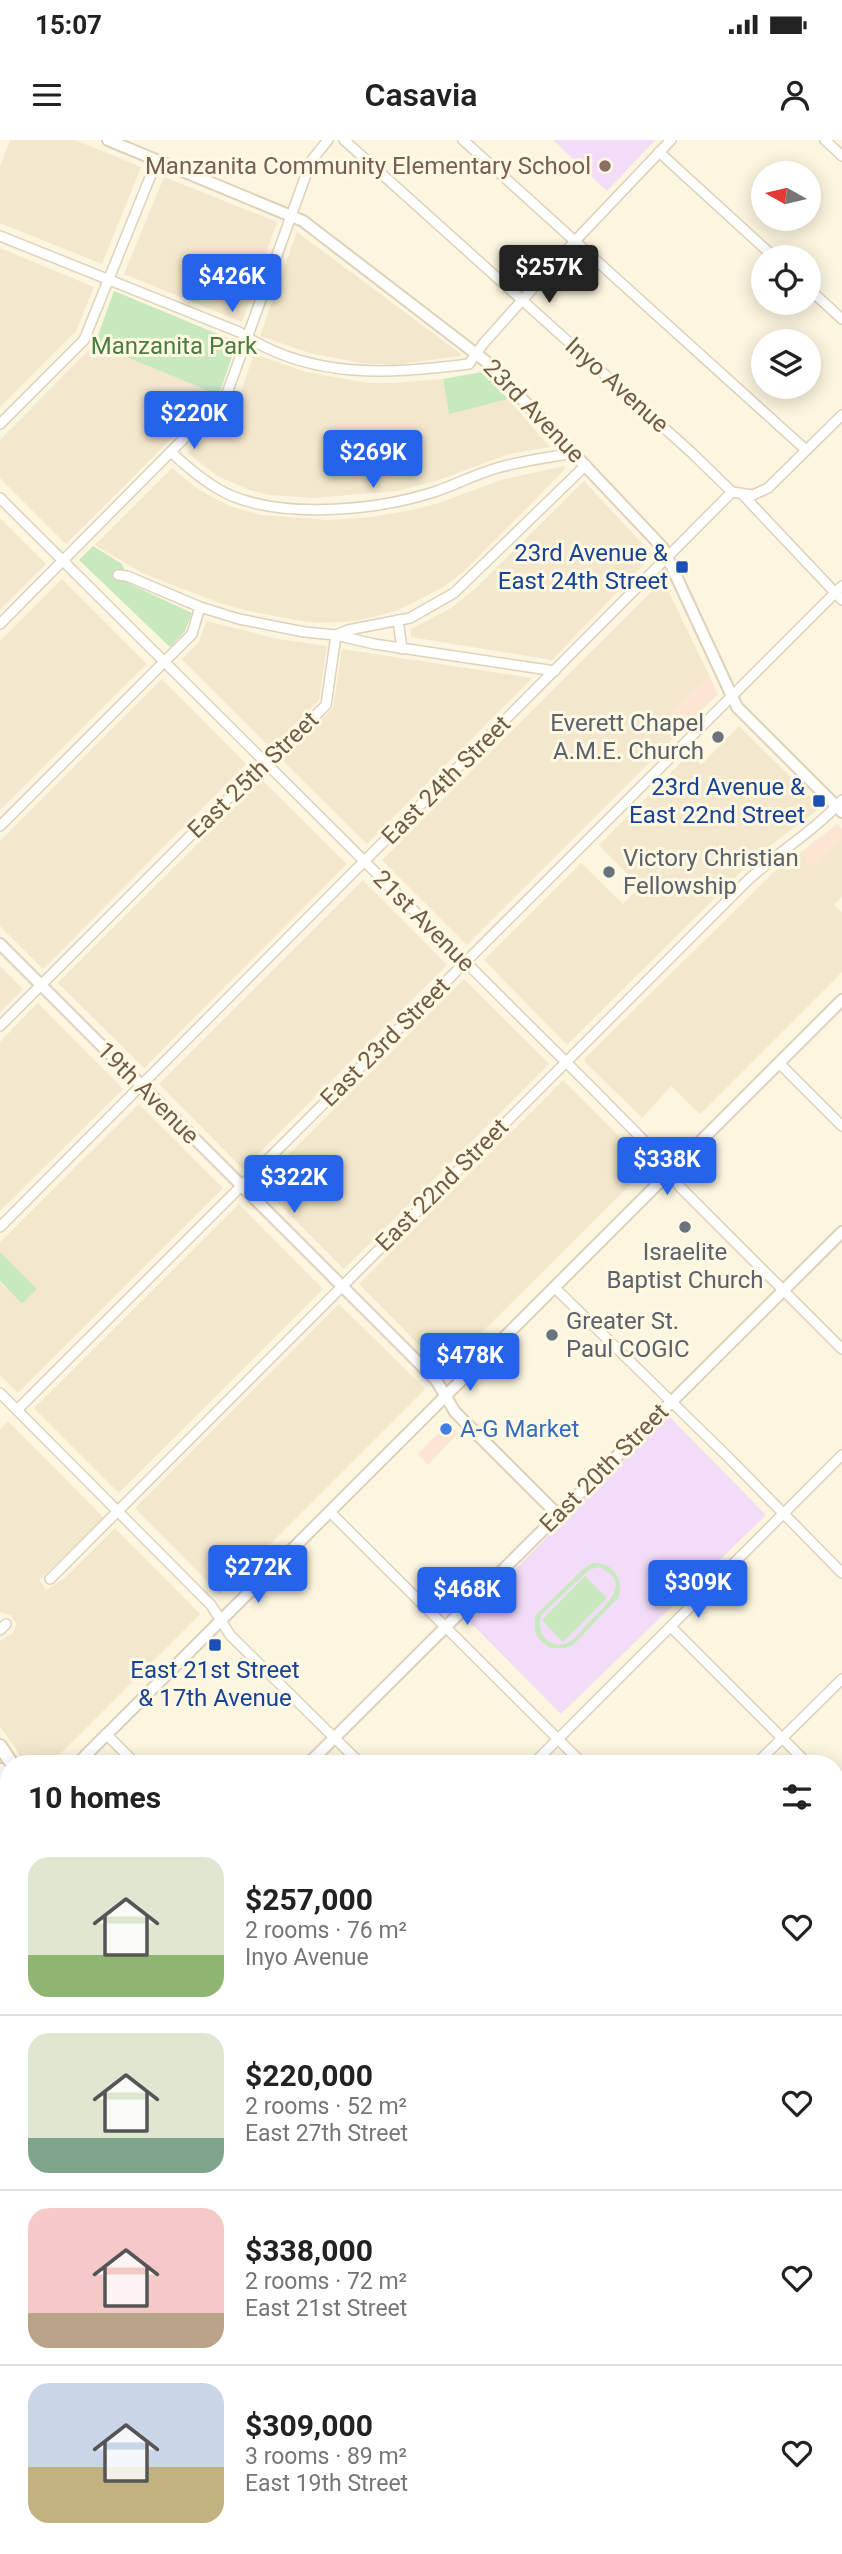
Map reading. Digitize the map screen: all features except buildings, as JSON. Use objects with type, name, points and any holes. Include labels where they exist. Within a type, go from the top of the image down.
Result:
[{"type":"street","name":"23rd Avenue","points":[[108,140],[292,215],[477,354],[659,543],[740,710],[840,806]]},
{"type":"street","points":[[0,624],[226,396],[311,161],[328,140]]},
{"type":"street","name":"Inyo Avenue","points":[[344,140],[737,493],[840,593]]},
{"type":"street","points":[[463,140],[806,450]]},
{"type":"street","points":[[0,236],[239,332],[258,346],[307,362],[355,372],[389,373],[469,365],[575,241],[670,140]]},
{"type":"street","points":[[825,140],[842,156]]},
{"type":"street","points":[[659,152],[762,245]]},
{"type":"street","points":[[0,424],[84,340],[157,160]]},
{"type":"street","points":[[821,300],[842,319]]},
{"type":"street","name":"East 24th Street","points":[[0,1227],[668,559],[737,493],[753,495],[768,488],[841,418]]},
{"type":"street","points":[[171,452],[211,485],[232,496],[271,506],[325,509],[363,507],[402,500],[496,469],[575,453]]},
{"type":"street","points":[[336,635],[348,630],[410,618],[454,593],[586,465]]},
{"type":"street","name":"21st Avenue","points":[[0,498],[660,1157],[680,1187],[842,1349]]},
{"type":"street","points":[[118,575],[127,576],[200,607],[279,628],[555,671]]},
{"type":"street","name":"East 23rd Street","points":[[17,1410],[732,696],[840,593]]},
{"type":"street","points":[[0,826],[192,634],[200,607]]},
{"type":"street","points":[[398,621],[402,649]]},
{"type":"street","name":"East 25th Street","points":[[0,1026],[220,805],[326,705],[336,635]]},
{"type":"street","name":"East 22nd Street","points":[[50,1579],[762,866],[840,806]]},
{"type":"street","name":"19th Avenue","points":[[0,944],[436,1380],[455,1412],[557,1514]]},
{"type":"street","points":[[86,1755],[842,1000]]},
{"type":"street","points":[[779,1063],[842,1126]]},
{"type":"street","name":"East 20th Street","points":[[317,1755],[842,1232]]},
{"type":"street","points":[[554,1287],[842,1573]]},
{"type":"street","points":[[0,1393],[211,1605],[230,1635],[352,1755]]},
{"type":"street","points":[[542,1755],[842,1455]]},
{"type":"street","points":[[330,1512],[574,1755]]},
{"type":"street","points":[[671,1627],[799,1755]]},
{"type":"street","points":[[765,1755],[842,1679]]},
{"type":"street","points":[[106,1734],[127,1755]]},
{"type":"shaded area","points":[[10,140],[75,140],[141,167],[102,264],[0,223],[0,166]]},
{"type":"shaded area","name":"Manzanita Community Elementary School","points":[[553,140],[655,140],[607,191]]},
{"type":"shaded area","points":[[164,177],[277,222],[242,322],[124,274]]},
{"type":"shaded area","points":[[297,232],[461,354],[460,356],[393,365],[361,363],[310,353],[260,336]]},
{"type":"shaded area","points":[[0,248],[94,287],[76,331],[0,407]]},
{"type":"shaded area","points":[[95,344],[216,394],[66,544],[0,478],[0,440]]},
{"type":"shaded area","points":[[254,354],[306,372],[368,383],[443,379],[449,413],[508,399],[550,447],[509,454],[436,481],[396,491],[312,498],[269,495],[250,490],[217,476],[188,453],[237,403]]},
{"type":"shaded area","points":[[564,466],[565,469],[538,497],[463,572],[445,586],[399,610],[357,621],[302,621],[220,603],[142,573],[95,545],[172,468],[199,490],[229,506],[261,515],[327,520],[408,511],[439,503],[501,480]]},
{"type":"shaded area","points":[[584,481],[653,555],[552,660],[411,637],[411,629],[451,608],[475,589]]},
{"type":"shaded area","points":[[0,518],[46,564],[0,610]]},
{"type":"shaded area","points":[[62,579],[147,664],[0,810],[0,641]]},
{"type":"shaded area","points":[[663,580],[709,675],[672,711],[686,726],[467,945],[382,860]]},
{"type":"shaded area","points":[[207,621],[277,639],[327,646],[319,700],[271,748],[182,659],[198,643]]},
{"type":"shaded area","points":[[342,649],[532,678],[367,844],[282,760],[333,708]]},
{"type":"shaded area","points":[[709,675],[718,694],[686,726],[672,711]]},
{"type":"shaded area","points":[[162,679],[246,764],[43,969],[0,926],[0,841]]},
{"type":"shaded area","points":[[739,726],[821,807],[757,856],[567,1045],[484,960],[581,863],[623,904],[640,887],[599,845],[690,753],[701,765]]},
{"type":"shaded area","points":[[262,780],[347,864],[144,1068],[58,983]]},
{"type":"shaded area","points":[[837,824],[842,829],[842,838],[814,867],[801,852]]},
{"type":"shaded area","points":[[842,838],[842,897],[834,905],[842,912],[842,972],[700,1114],[671,1086],[642,1118],[585,1062],[585,1058],[774,872],[801,852],[815,866]]},
{"type":"shaded area","points":[[363,880],[447,965],[243,1169],[159,1084]]},
{"type":"shaded area","points":[[0,966],[23,989],[0,1012]]},
{"type":"shaded area","points":[[464,979],[549,1064],[344,1269],[259,1184]]},
{"type":"shaded area","points":[[38,1003],[123,1089],[0,1211],[0,1042]]},
{"type":"shaded area","points":[[563,1080],[649,1166],[444,1370],[359,1284]]},
{"type":"shaded area","points":[[139,1104],[223,1188],[18,1393],[0,1375],[0,1282],[22,1304],[37,1289],[0,1252],[0,1242]]},
{"type":"shaded area","points":[[239,1204],[323,1289],[119,1493],[34,1408]]},
{"type":"shaded area","points":[[339,1304],[425,1389],[220,1594],[135,1508]]},
{"type":"shaded area","points":[[667,1414],[766,1515],[561,1714],[467,1619]]},
{"type":"shaded area","points":[[8,1421],[104,1518],[39,1580],[46,1590],[65,1578],[115,1528],[200,1614],[59,1755],[20,1755],[0,1726],[0,1641],[13,1633],[17,1624],[11,1615],[0,1612],[0,1430]]},
{"type":"shaded area","points":[[448,1423],[458,1433],[428,1465],[418,1454]]},
{"type":"green space","name":"Manzanita Park","points":[[114,291],[237,342],[221,389],[216,394],[95,344]]},
{"type":"green space","points":[[482,372],[508,399],[449,414],[443,379]]},
{"type":"green space","points":[[93,546],[122,564],[130,584],[192,613],[185,631],[170,647],[79,560]]},
{"type":"green space","points":[[0,1252],[37,1289],[22,1304],[0,1281]]},
{"type":"green space","points":[[593,1563],[600,1563],[612,1569],[620,1585],[618,1598],[573,1645],[550,1648],[535,1632],[535,1616],[583,1569]],"holes":[[[598,1567],[615,1579],[614,1593],[579,1634],[564,1644],[557,1645],[546,1639],[540,1628],[542,1614],[589,1570]]]},
{"type":"green space","points":[[585,1576],[607,1598],[563,1642],[542,1620]]},
{"type":"place","name":"Manzanita Community Elementary School","points":[[605,166]]},
{"type":"place","name":"23rd Avenue & East 24th Street","points":[[682,567]]},
{"type":"place","name":"Everett Chapel A.M.E. Church","points":[[718,737]]},
{"type":"place","name":"23rd Avenue & East 22nd Street","points":[[819,801]]},
{"type":"place","name":"Victory Christian Fellowship","points":[[609,872]]},
{"type":"place","name":"Israelite Baptist Church","points":[[685,1227]]},
{"type":"place","name":"Greater St. Paul COGIC","points":[[552,1335]]},
{"type":"place","name":"A-G Market","points":[[446,1429]]},
{"type":"place","name":"East 21st Street & 17th Avenue","points":[[215,1645]]}]
